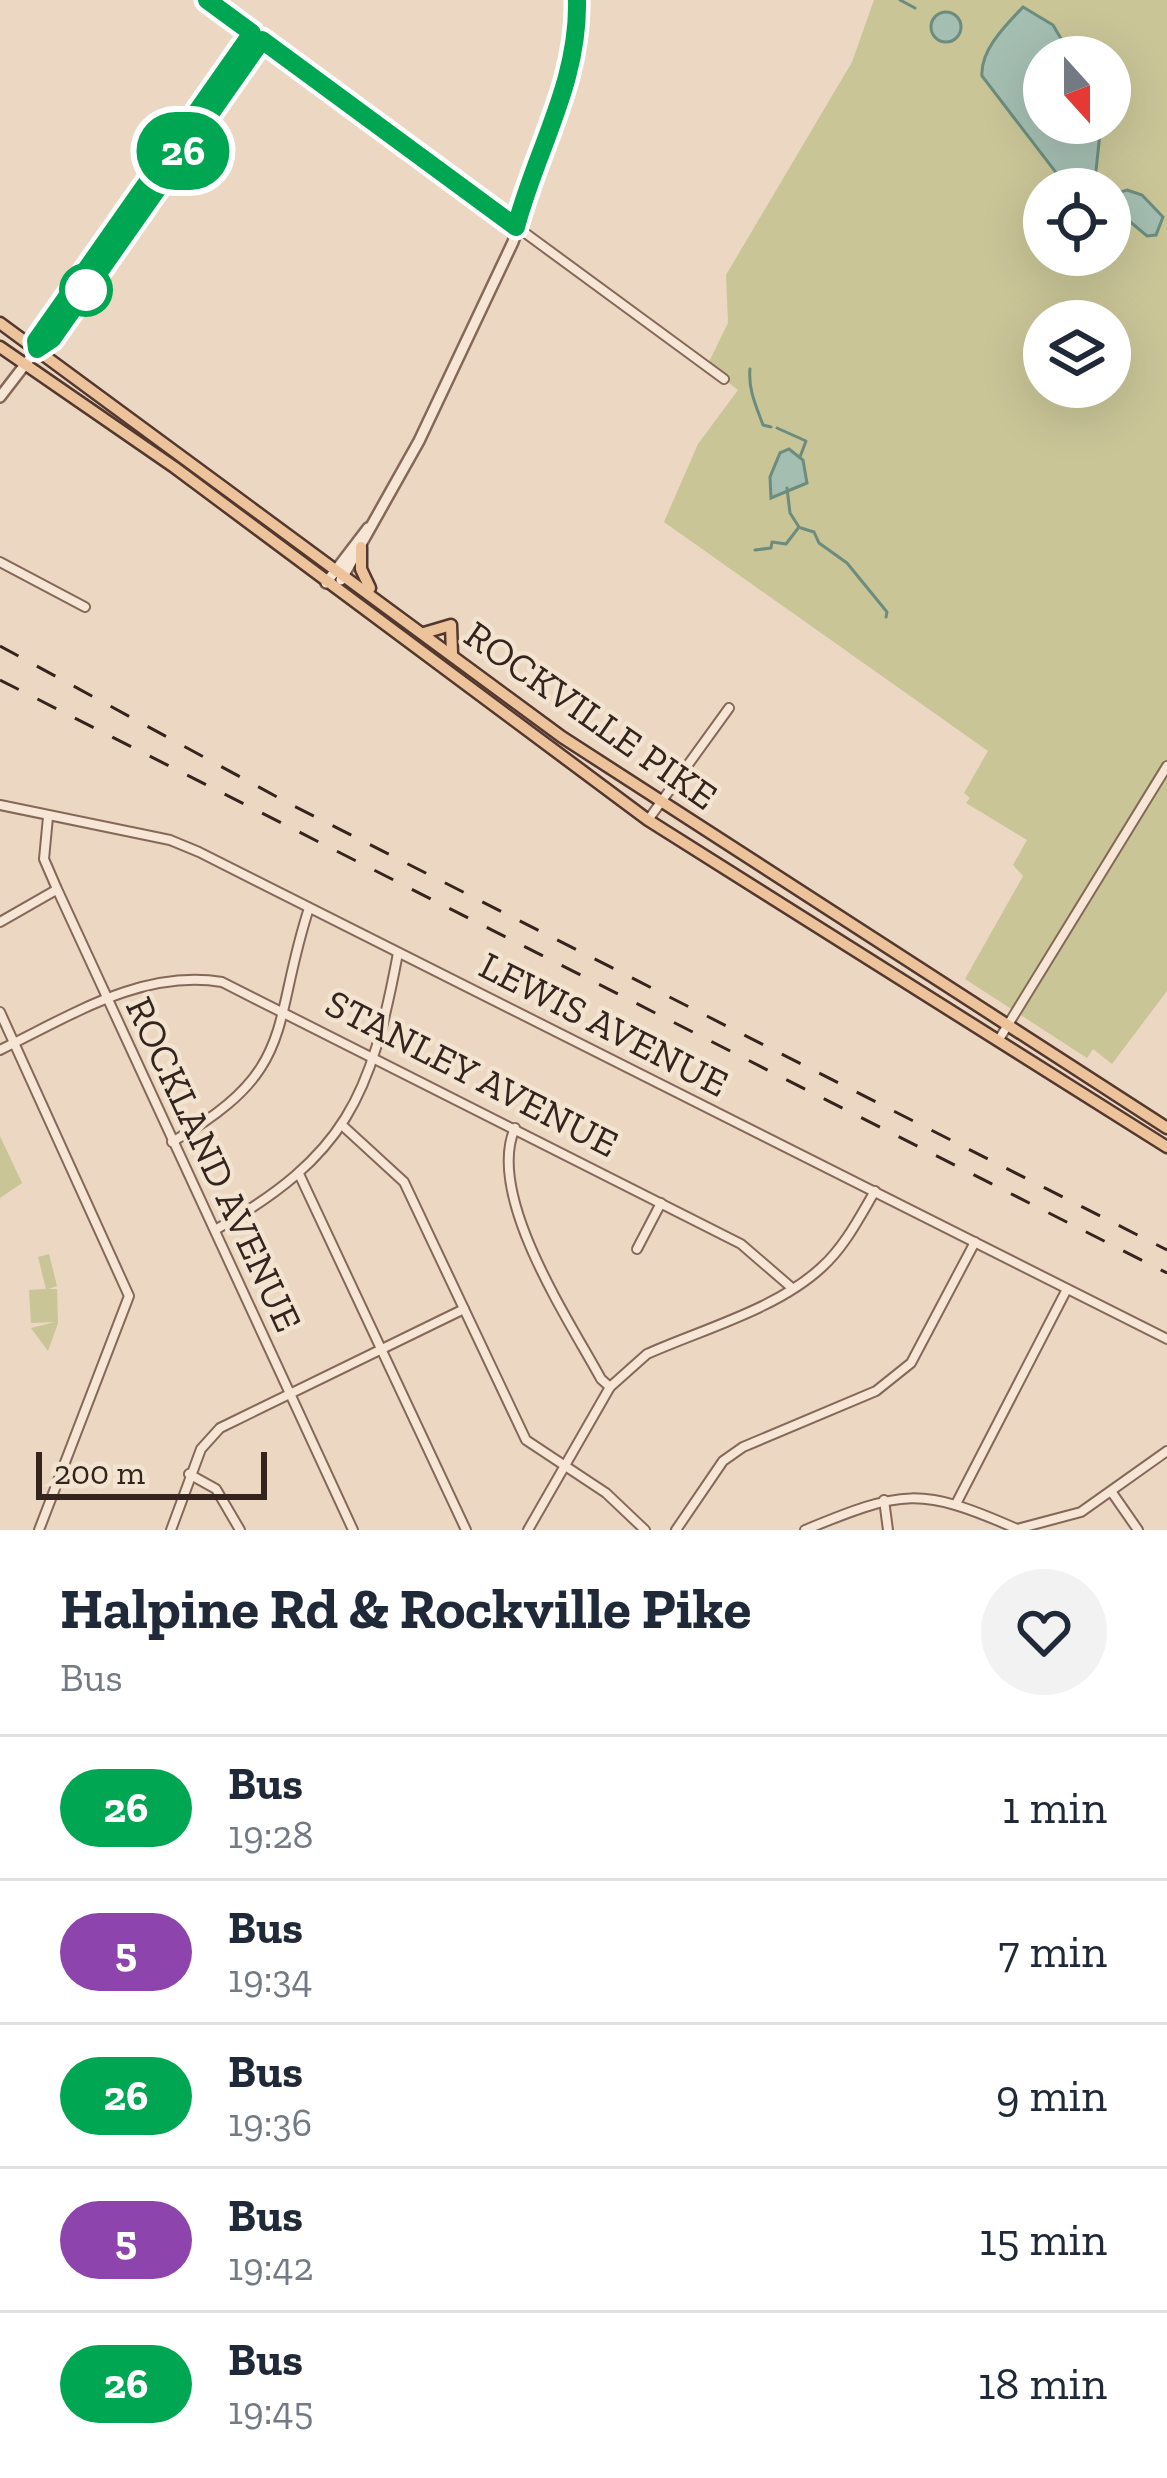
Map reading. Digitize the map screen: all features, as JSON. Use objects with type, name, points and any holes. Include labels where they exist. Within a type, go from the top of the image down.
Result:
[{"type":"main road","name":"ROCKVILLE PIKE","points":[[0,323],[662,805],[1167,1128]]},
{"type":"main road","name":"ROCKVILLE PIKE","points":[[0,347],[174,466],[648,820],[1167,1147]]},
{"type":"main road","points":[[361,547],[364,577],[375,596]]},
{"type":"main road","points":[[424,633],[451,626],[452,655]]},
{"type":"main road","points":[[1099,1104],[1108,1090]]},
{"type":"street","points":[[207,0],[724,379]]},
{"type":"street","points":[[330,586],[419,441],[516,227],[565,93],[575,53],[578,0]]},
{"type":"street","points":[[0,397],[23,363],[52,339],[257,37]]},
{"type":"street","points":[[341,570],[361,547],[368,528]]},
{"type":"street","points":[[0,562],[85,607]]},
{"type":"street","points":[[648,820],[729,708]]},
{"type":"street","points":[[997,1042],[1167,766]]},
{"type":"street","name":"LEWIS AVENUE","points":[[0,805],[170,840],[1167,1339]]},
{"type":"street","name":"ROCKLAND AVENUE","points":[[48,817],[44,859],[57,890],[353,1530]]},
{"type":"street","points":[[0,922],[57,890]]},
{"type":"street","points":[[172,1142],[218,1116],[252,1083],[286,1012],[309,908]]},
{"type":"street","points":[[215,1230],[299,1176],[343,1126],[376,1058],[398,953]]},
{"type":"street","name":"STANLEY AVENUE","points":[[0,1050],[145,983],[193,977],[222,982],[741,1244],[792,1288]]},
{"type":"street","points":[[0,1012],[130,1296],[39,1530]]},
{"type":"street","points":[[343,1126],[404,1182],[526,1440],[606,1493],[645,1530]]},
{"type":"street","points":[[515,1128],[508,1150],[522,1223],[601,1379],[610,1387]]},
{"type":"street","points":[[299,1176],[466,1530]]},
{"type":"street","points":[[528,1530],[610,1387],[647,1354],[792,1288],[843,1244],[875,1191]]},
{"type":"street","points":[[637,1249],[661,1203]]},
{"type":"street","points":[[676,1530],[723,1461],[743,1447],[876,1391],[911,1363],[975,1242]]},
{"type":"street","points":[[957,1502],[1067,1288]]},
{"type":"street","points":[[171,1530],[201,1449],[220,1428],[464,1310]]},
{"type":"street","points":[[805,1530],[884,1500],[917,1495],[957,1502],[1017,1530],[1081,1512],[1113,1494],[1167,1451]]},
{"type":"street","points":[[189,1474],[216,1489],[240,1530]]},
{"type":"street","points":[[1113,1494],[1138,1530]]},
{"type":"street","points":[[884,1500],[888,1530]]},
{"type":"shaded area","points":[[874,0],[1167,0],[1167,991],[1112,1064],[1093,1049],[1087,1058],[965,979],[1023,876],[1013,865],[1027,840],[966,803],[970,798],[964,793],[988,751],[664,522],[698,444],[738,390],[707,366],[728,323],[726,275],[852,62]]},
{"type":"shaded area","points":[[1023,7],[1053,25],[1059,36],[1023,36],[1023,130],[982,76],[990,47]]},
{"type":"shaded area","points":[[946,12],[957,16],[961,27],[957,38],[946,42],[935,38],[931,27],[935,16]]},
{"type":"shaded area","points":[[1034,144],[1099,144],[1096,168],[1053,168]]},
{"type":"shaded area","points":[[1131,191],[1142,195],[1163,217],[1156,235],[1147,236],[1131,223]]},
{"type":"shaded area","points":[[789,449],[803,460],[807,483],[771,498],[770,477],[780,453]]},
{"type":"shaded area","points":[[0,1136],[22,1183],[0,1198]]},
{"type":"shaded area","points":[[49,1254],[57,1286],[48,1289],[57,1289],[58,1323],[48,1351],[31,1328],[55,1322],[31,1323],[29,1290],[46,1289],[38,1257]]},
{"type":"waterway","points":[[900,0],[915,8]]},
{"type":"waterway","points":[[750,369],[751,390],[763,425],[771,427]]},
{"type":"waterway","points":[[777,428],[806,441],[800,457]]},
{"type":"waterway","points":[[755,550],[771,548],[772,542],[786,544],[799,527],[790,513],[787,488]]},
{"type":"waterway","points":[[801,528],[814,532],[819,543],[847,563],[887,612],[886,617]]},
{"type":"railway","points":[[0,646],[290,804],[1167,1250]]},
{"type":"railway","points":[[0,680],[1167,1273]]},
{"type":"bus line","name":"26","points":[[207,0],[252,33],[36,341],[37,349],[52,339],[262,40],[516,227],[565,93],[575,53],[577,0]]}]
